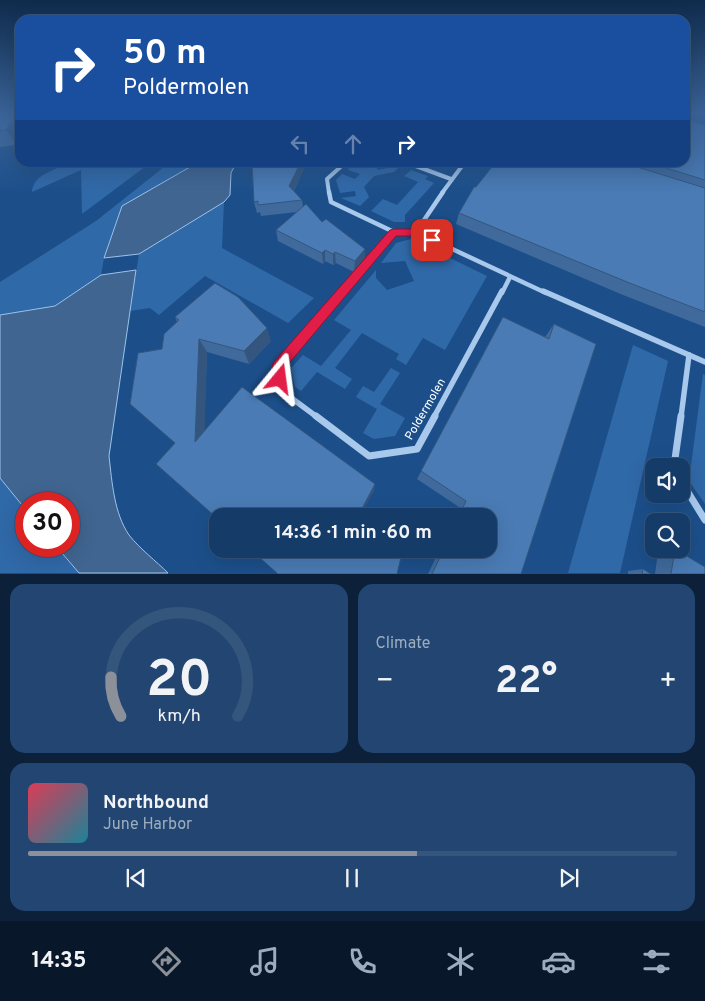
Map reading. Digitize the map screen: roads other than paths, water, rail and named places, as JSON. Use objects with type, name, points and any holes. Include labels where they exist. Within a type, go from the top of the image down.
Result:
[{"type":"street","points":[[340,167],[326,179],[331,202],[394,232],[416,232],[510,276],[705,362]]},
{"type":"street","points":[[419,167],[451,179]]},
{"type":"street","points":[[416,232],[461,167]]},
{"type":"street","name":"Poldermolen","points":[[394,232],[278,366],[282,391],[369,456],[417,449],[510,276]]},
{"type":"street","points":[[675,458],[689,355]]},
{"type":"street","points":[[690,496],[705,520]]}]
